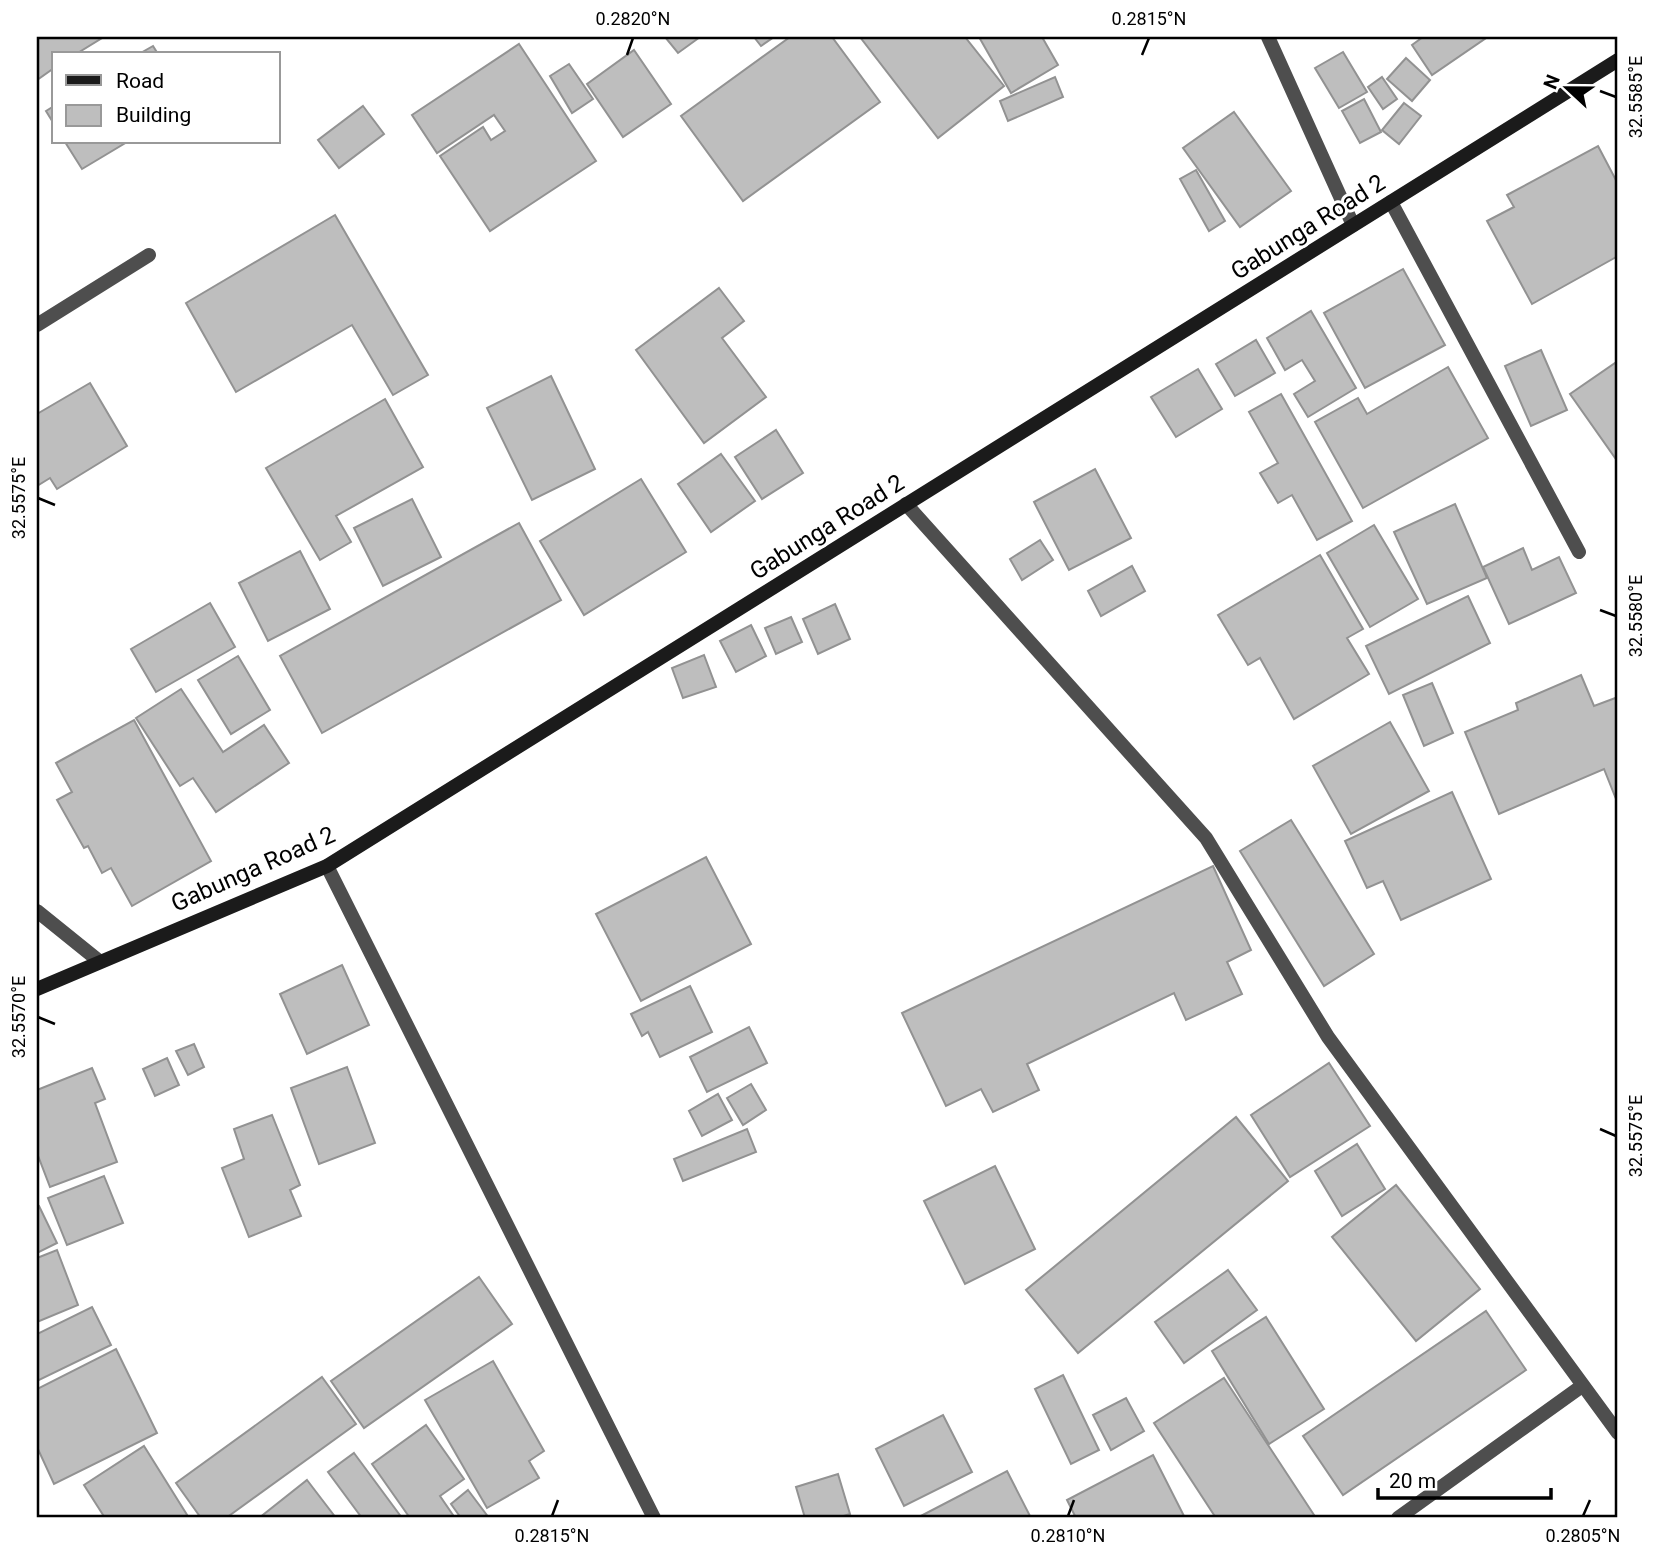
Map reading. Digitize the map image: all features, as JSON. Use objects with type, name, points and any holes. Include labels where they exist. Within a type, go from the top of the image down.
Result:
[{"type":"street","points":[[1268,37],[1353,225]]},
{"type":"street","name":"Gabunga Road 2","points":[[37,989],[327,866],[1618,60]]},
{"type":"street","points":[[1391,202],[1579,552]]},
{"type":"street","points":[[37,325],[149,255]]},
{"type":"street","points":[[906,504],[1206,838],[1328,1037],[1618,1433]]},
{"type":"street","points":[[327,866],[654,1518]]},
{"type":"street","points":[[37,911],[99,961]]},
{"type":"street","points":[[1398,1518],[1583,1386]]},
{"type":"building","points":[[37,37],[102,38],[79,52],[52,52],[52,69],[37,80]]},
{"type":"building","points":[[665,37],[700,37],[678,53]]},
{"type":"building","points":[[754,37],[774,37],[761,46]]},
{"type":"building","points":[[790,37],[832,37],[880,102],[743,201],[681,116]]},
{"type":"building","points":[[860,37],[965,37],[1004,86],[938,138]]},
{"type":"building","points":[[979,37],[1042,37],[1058,65],[1011,93]]},
{"type":"building","points":[[1423,37],[1486,38],[1432,75],[1412,45]]},
{"type":"building","points":[[519,44],[596,161],[490,231],[440,156],[483,127],[491,140],[505,131],[494,115],[437,153],[412,115]]},
{"type":"building","points":[[153,46],[157,52],[142,52]]},
{"type":"building","points":[[634,50],[671,104],[623,137],[587,84]]},
{"type":"building","points":[[1343,52],[1367,92],[1339,108],[1315,68]]},
{"type":"building","points":[[1406,58],[1430,80],[1412,101],[1387,79]]},
{"type":"building","points":[[569,64],[593,99],[572,113],[550,76]]},
{"type":"building","points":[[1055,77],[1063,97],[1008,121],[1000,101]]},
{"type":"building","points":[[1382,77],[1397,99],[1383,109],[1368,87]]},
{"type":"building","points":[[1364,99],[1381,132],[1360,143],[1342,111]]},
{"type":"building","points":[[1404,103],[1421,116],[1399,144],[1382,130]]},
{"type":"building","points":[[363,106],[384,134],[339,168],[318,140]]},
{"type":"building","points":[[52,107],[52,121],[46,111]]},
{"type":"building","points":[[1234,112],[1291,191],[1240,227],[1183,148]]},
{"type":"building","points":[[66,144],[124,144],[82,169]]},
{"type":"building","points":[[1598,146],[1618,184],[1618,256],[1532,304],[1487,221],[1514,207],[1507,195]]},
{"type":"building","points":[[1196,170],[1225,221],[1209,231],[1180,179]]},
{"type":"building","points":[[335,215],[428,375],[393,395],[352,325],[236,392],[186,303]]},
{"type":"building","points":[[1403,269],[1445,345],[1365,388],[1324,313]]},
{"type":"building","points":[[719,288],[744,321],[722,338],[766,397],[704,443],[636,350]]},
{"type":"building","points":[[1311,311],[1356,388],[1308,417],[1294,394],[1315,381],[1302,360],[1285,370],[1267,338]]},
{"type":"building","points":[[1256,340],[1275,373],[1235,396],[1216,364]]},
{"type":"building","points":[[1541,350],[1567,410],[1531,426],[1505,366]]},
{"type":"building","points":[[1618,361],[1618,462],[1570,394]]},
{"type":"building","points":[[1448,367],[1488,438],[1363,508],[1315,422],[1358,398],[1367,414]]},
{"type":"building","points":[[1198,369],[1222,409],[1176,437],[1151,397]]},
{"type":"building","points":[[551,376],[595,469],[532,500],[487,408]]},
{"type":"building","points":[[90,383],[127,446],[57,489],[50,478],[37,486],[37,414]]},
{"type":"building","points":[[1281,394],[1352,521],[1317,540],[1292,495],[1278,503],[1260,473],[1278,463],[1249,412]]},
{"type":"building","points":[[385,399],[423,467],[336,516],[351,542],[320,560],[266,468]]},
{"type":"building","points":[[776,430],[803,473],[762,499],[735,457]]},
{"type":"building","points":[[721,454],[755,501],[711,532],[678,484]]},
{"type":"building","points":[[1095,469],[1131,538],[1069,570],[1034,502]]},
{"type":"building","points":[[641,479],[686,552],[584,615],[540,541]]},
{"type":"building","points":[[412,499],[441,557],[383,586],[354,528]]},
{"type":"building","points":[[1455,504],[1487,578],[1427,604],[1394,532]]},
{"type":"building","points":[[519,523],[561,600],[322,733],[280,656]]},
{"type":"building","points":[[1374,525],[1418,599],[1370,627],[1327,553]]},
{"type":"building","points":[[1040,540],[1053,560],[1022,580],[1010,559]]},
{"type":"building","points":[[1523,548],[1532,570],[1559,557],[1576,593],[1509,624],[1483,567]]},
{"type":"building","points":[[300,551],[330,609],[268,641],[239,583]]},
{"type":"building","points":[[1320,555],[1363,629],[1347,638],[1369,674],[1294,719],[1260,658],[1248,665],[1218,615]]},
{"type":"building","points":[[1132,566],[1145,591],[1101,616],[1088,591]]},
{"type":"building","points":[[1468,596],[1490,643],[1389,694],[1366,646]]},
{"type":"building","points":[[210,603],[235,647],[156,692],[131,649]]},
{"type":"building","points":[[835,604],[850,639],[818,654],[803,619]]},
{"type":"building","points":[[791,617],[802,642],[776,654],[765,628]]},
{"type":"building","points":[[751,625],[766,656],[736,672],[720,641]]},
{"type":"building","points":[[704,655],[716,687],[683,698],[672,668]]},
{"type":"building","points":[[238,656],[270,710],[231,734],[198,680]]},
{"type":"building","points":[[1581,675],[1594,706],[1618,697],[1618,804],[1604,769],[1499,814],[1465,732],[1518,710],[1516,703]]},
{"type":"building","points":[[1432,683],[1453,733],[1424,746],[1403,695]]},
{"type":"building","points":[[181,689],[223,752],[264,725],[289,763],[216,812],[193,778],[180,786],[136,718]]},
{"type":"building","points":[[134,720],[211,861],[132,906],[111,868],[102,873],[88,846],[84,848],[57,800],[72,792],[56,763]]},
{"type":"building","points":[[1390,722],[1429,791],[1351,834],[1313,766]]},
{"type":"building","points":[[1452,792],[1491,879],[1401,920],[1383,881],[1367,888],[1345,841]]},
{"type":"building","points":[[1291,820],[1374,954],[1324,986],[1240,851]]},
{"type":"building","points":[[706,857],[751,944],[641,1001],[596,914]]},
{"type":"building","points":[[1213,866],[1251,950],[1227,962],[1242,994],[1186,1020],[1174,993],[1027,1064],[1039,1090],[993,1112],[981,1089],[946,1106],[902,1013]]},
{"type":"building","points":[[342,965],[369,1025],[307,1054],[280,994]]},
{"type":"building","points":[[690,986],[712,1032],[660,1057],[648,1032],[642,1036],[631,1014]]},
{"type":"building","points":[[749,1027],[767,1063],[707,1092],[690,1057]]},
{"type":"building","points":[[194,1044],[204,1067],[188,1075],[176,1051]]},
{"type":"building","points":[[167,1058],[179,1085],[155,1096],[143,1069]]},
{"type":"building","points":[[1329,1063],[1370,1126],[1290,1177],[1251,1115]]},
{"type":"building","points":[[347,1067],[375,1143],[319,1164],[291,1088]]},
{"type":"building","points":[[92,1068],[105,1099],[95,1103],[117,1162],[50,1187],[37,1153],[37,1090]]},
{"type":"building","points":[[751,1084],[766,1110],[743,1125],[727,1098]]},
{"type":"building","points":[[718,1094],[732,1120],[702,1136],[689,1111]]},
{"type":"building","points":[[272,1115],[300,1185],[290,1190],[301,1216],[249,1237],[222,1168],[244,1159],[234,1129]]},
{"type":"building","points":[[1236,1117],[1288,1181],[1078,1353],[1026,1290]]},
{"type":"building","points":[[747,1129],[756,1152],[683,1181],[674,1159]]},
{"type":"building","points":[[1357,1144],[1385,1189],[1342,1216],[1315,1171]]},
{"type":"building","points":[[995,1166],[1035,1249],[965,1284],[924,1201]]},
{"type":"building","points":[[104,1176],[123,1223],[67,1245],[48,1198]]},
{"type":"building","points":[[1396,1185],[1480,1289],[1416,1341],[1332,1237]]},
{"type":"building","points":[[39,1206],[57,1243],[37,1253],[37,1207]]},
{"type":"building","points":[[57,1250],[78,1305],[37,1322],[37,1258]]},
{"type":"building","points":[[1228,1270],[1257,1310],[1184,1363],[1155,1322]]},
{"type":"building","points":[[479,1277],[512,1324],[364,1428],[331,1381]]},
{"type":"building","points":[[92,1307],[111,1345],[37,1381],[37,1334]]},
{"type":"building","points":[[1486,1311],[1526,1370],[1343,1495],[1303,1436]]},
{"type":"building","points":[[1266,1317],[1324,1409],[1269,1444],[1212,1351]]},
{"type":"building","points":[[116,1349],[157,1433],[54,1484],[37,1447],[37,1389]]},
{"type":"building","points":[[493,1361],[544,1451],[529,1461],[539,1478],[487,1508],[425,1400]]},
{"type":"building","points":[[1063,1375],[1099,1450],[1071,1464],[1035,1389]]},
{"type":"building","points":[[322,1377],[356,1424],[226,1518],[201,1518],[176,1483]]},
{"type":"building","points":[[1224,1378],[1316,1518],[1216,1518],[1154,1423]]},
{"type":"building","points":[[1126,1398],[1144,1431],[1111,1450],[1093,1415]]},
{"type":"building","points":[[943,1415],[972,1472],[904,1506],[876,1449]]},
{"type":"building","points":[[426,1425],[464,1479],[440,1496],[455,1518],[410,1518],[372,1464]]},
{"type":"building","points":[[144,1446],[189,1518],[105,1518],[84,1485]]},
{"type":"building","points":[[354,1453],[402,1518],[362,1518],[328,1472]]},
{"type":"building","points":[[1153,1455],[1185,1518],[1076,1518],[1067,1500]]},
{"type":"building","points":[[1007,1471],[1031,1518],[917,1518]]},
{"type":"building","points":[[838,1474],[850,1514],[837,1518],[805,1518],[796,1487]]},
{"type":"building","points":[[307,1480],[336,1518],[259,1518]]},
{"type":"building","points":[[468,1490],[489,1518],[461,1518],[451,1504]]}]
